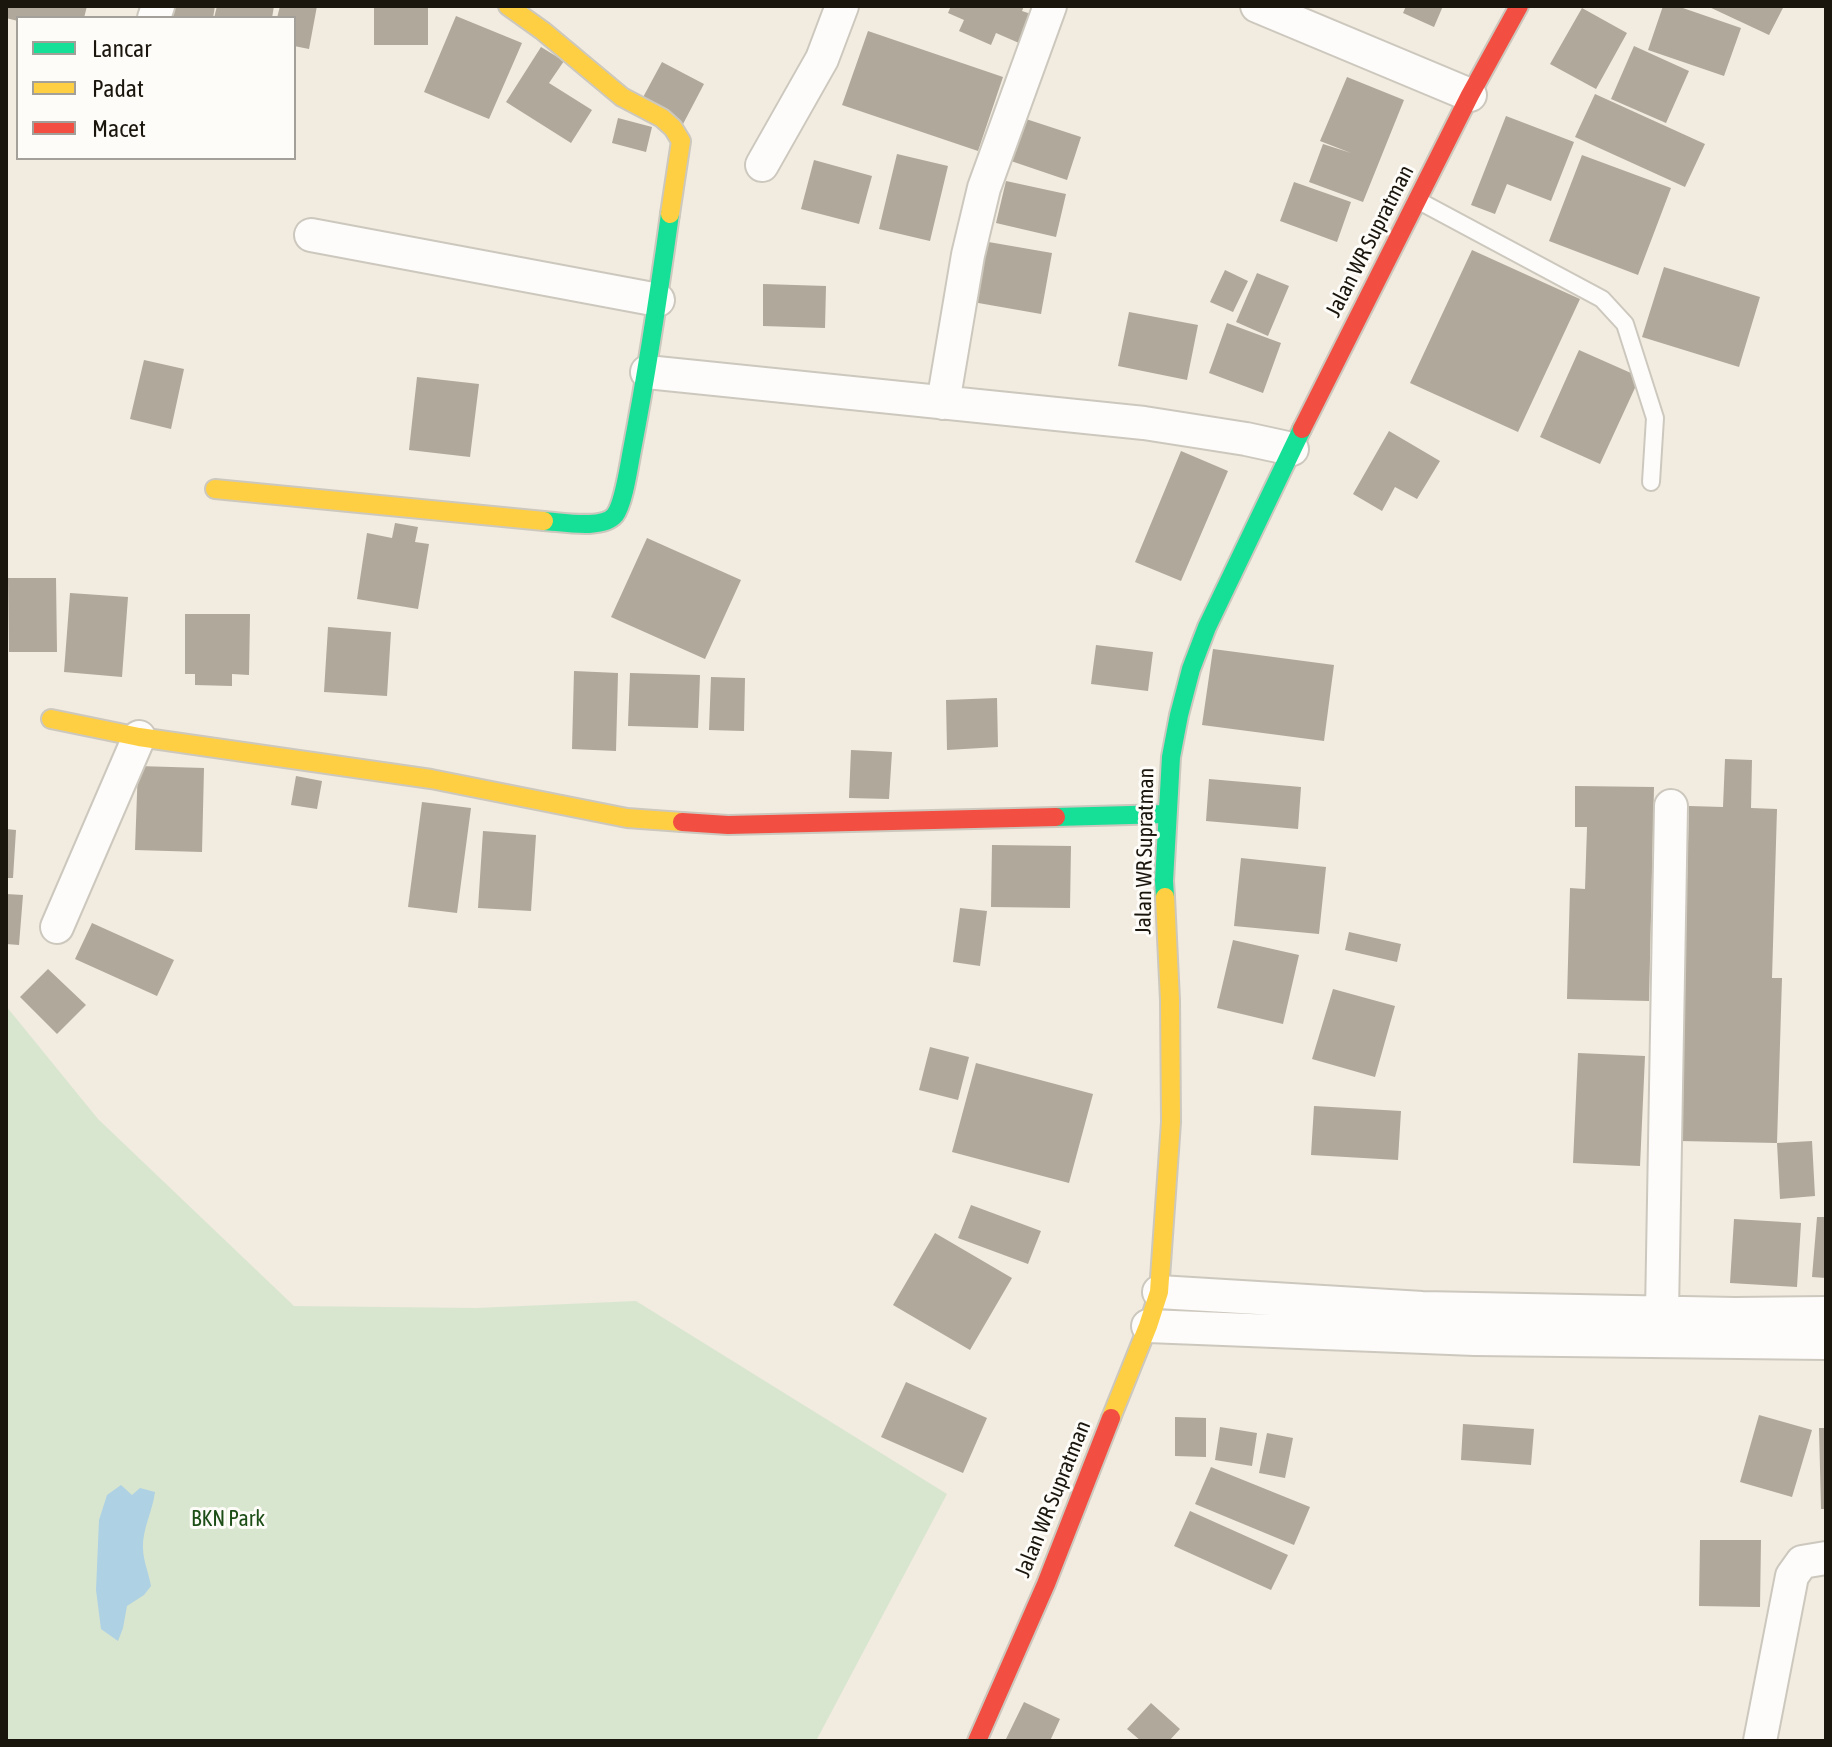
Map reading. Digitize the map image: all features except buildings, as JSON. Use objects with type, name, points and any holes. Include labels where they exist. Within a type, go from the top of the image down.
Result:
[{"type":"main road","points":[[215,489],[579,524],[606,522],[616,514],[623,494],[647,372],[681,141],[662,118],[622,97],[508,6]]},
{"type":"main road","name":"Jalan WR Supratman","points":[[977,1741],[1046,1584],[1159,1292],[1171,1122],[1170,1000],[1164,881],[1167,814],[1171,757],[1191,669],[1207,627],[1292,449],[1470,95],[1519,6]]},
{"type":"main road","points":[[51,719],[139,737],[431,779],[627,818],[728,825],[1167,814]]},
{"type":"street","points":[[762,165],[822,59],[842,6]]},
{"type":"street","points":[[943,403],[968,255],[984,188],[1050,6]]},
{"type":"street","points":[[1257,6],[1470,95]]},
{"type":"street","points":[[311,235],[658,300]]},
{"type":"street","points":[[647,372],[1144,423],[1292,449]]},
{"type":"street","points":[[57,927],[139,737]]},
{"type":"street","points":[[1662,1312],[1671,806]]},
{"type":"street","points":[[1159,1292],[1422,1308],[1826,1313]]},
{"type":"street","points":[[1148,1326],[1475,1339],[1826,1343]]},
{"type":"street","points":[[1760,1741],[1792,1576],[1802,1562],[1826,1558]]},
{"type":"lane","points":[[1418,200],[1602,299],[1625,324],[1655,418],[1651,482]]},
{"type":"green space","name":"BKN Park","points":[[6,1006],[98,1119],[294,1306],[476,1308],[636,1301],[947,1494],[816,1741],[6,1741]]},
{"type":"water","points":[[121,1485],[132,1495],[140,1488],[155,1492],[143,1541],[151,1586],[144,1595],[127,1606],[118,1641],[101,1629],[96,1590],[99,1520],[107,1495]]},
{"type":"traffic: fast","points":[[544,521],[601,522],[615,515],[621,502],[643,391],[670,214]]},
{"type":"traffic: fast","points":[[1165,897],[1171,757],[1191,669],[1207,627],[1302,429]]},
{"type":"traffic: fast","points":[[1056,817],[1167,814]]},
{"type":"traffic: slow","points":[[508,6],[622,97],[662,118],[673,128],[681,141],[670,214]]},
{"type":"traffic: slow","points":[[215,489],[544,521]]},
{"type":"traffic: slow","points":[[51,719],[139,737],[431,779],[627,818],[682,822]]},
{"type":"traffic: slow","points":[[1111,1418],[1159,1292],[1171,1122],[1165,897]]},
{"type":"traffic: jam","points":[[1302,429],[1470,95],[1519,6]]},
{"type":"traffic: jam","points":[[682,822],[728,825],[1056,817]]},
{"type":"traffic: jam","points":[[977,1741],[1046,1584],[1111,1418]]}]
